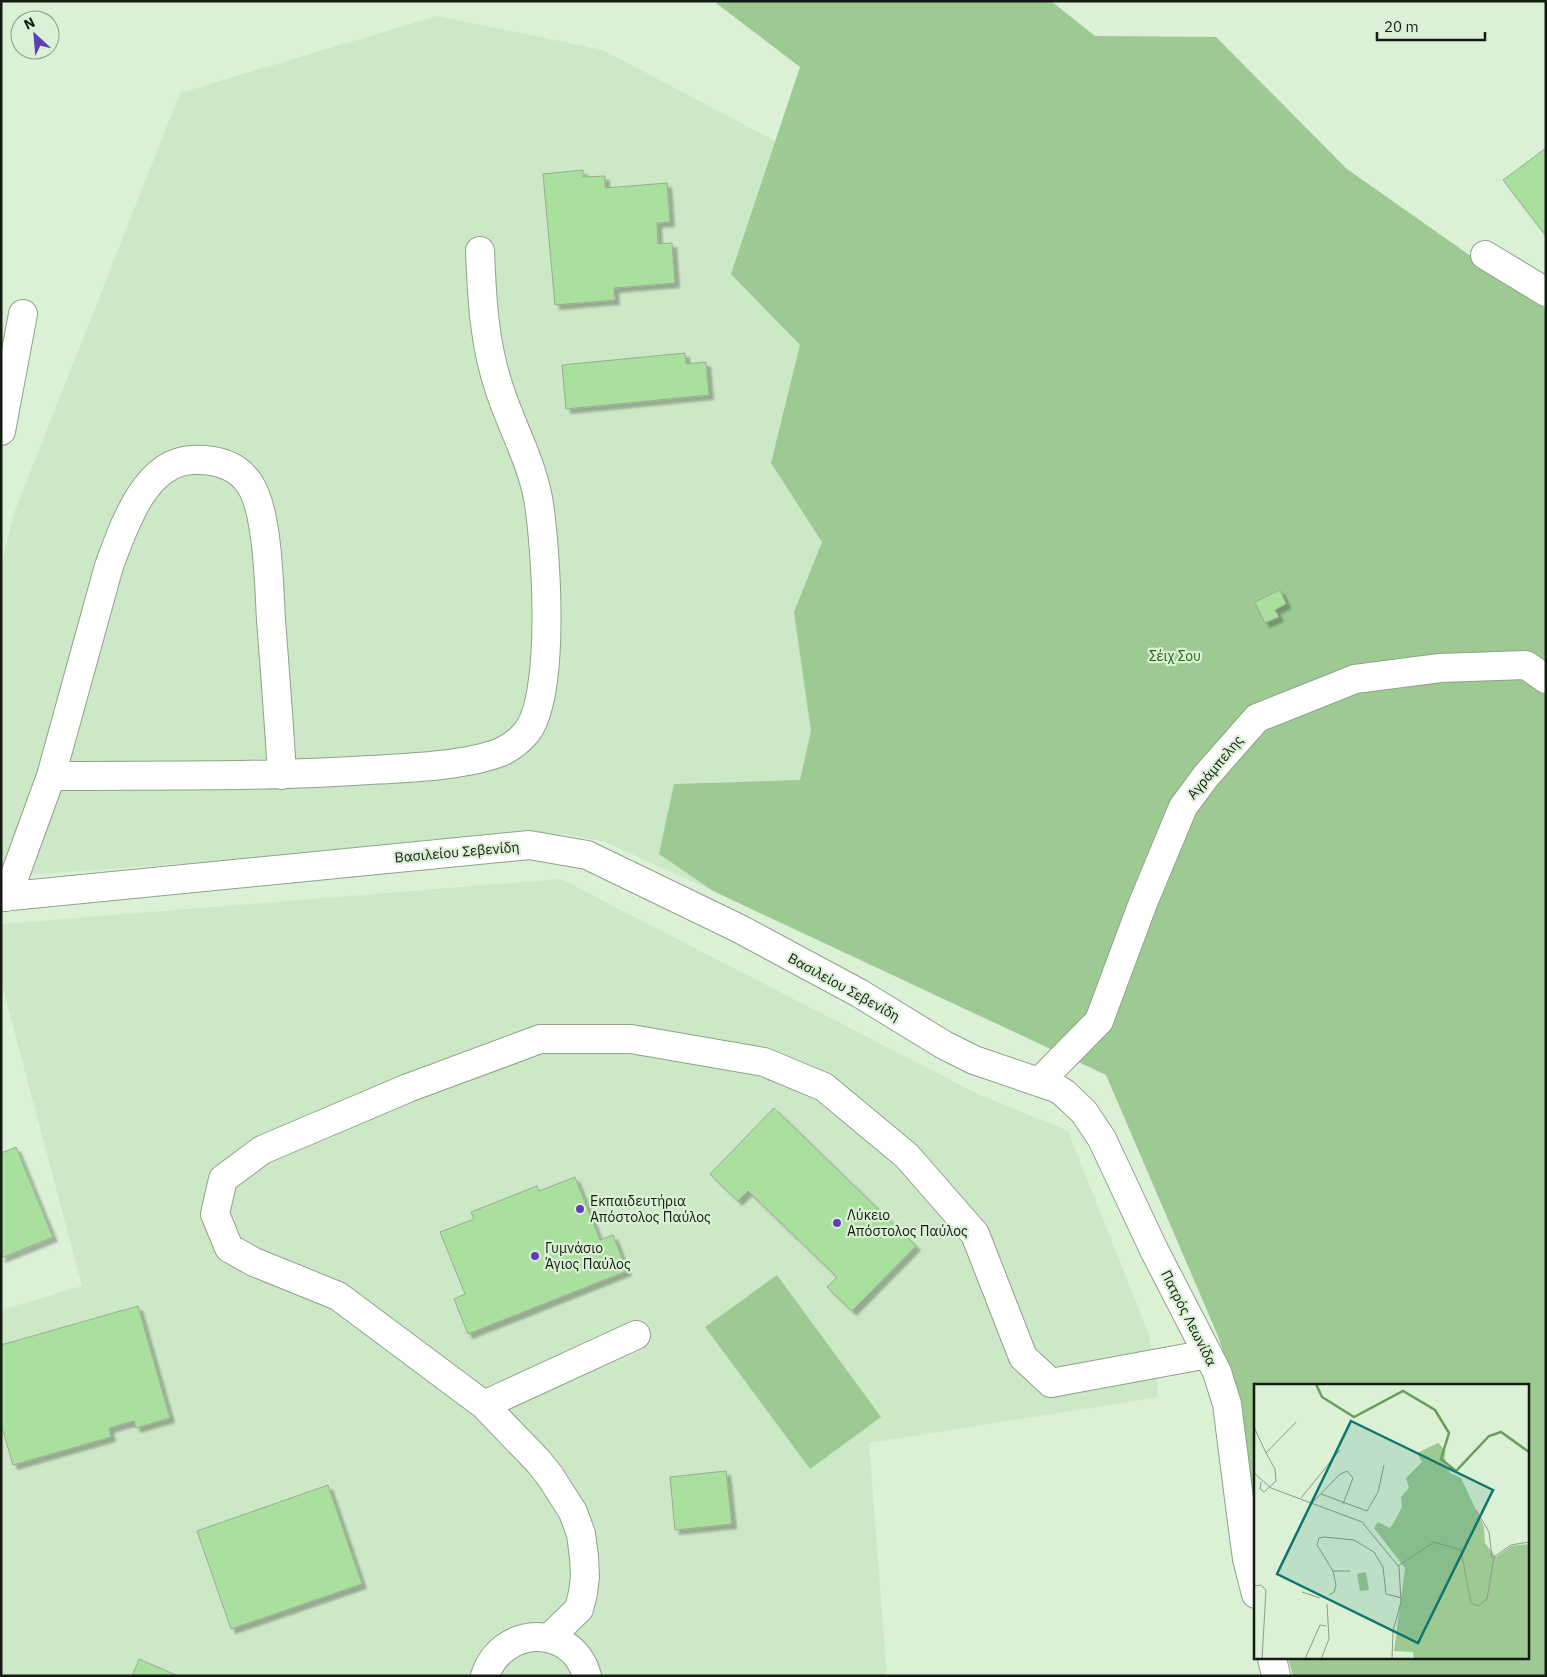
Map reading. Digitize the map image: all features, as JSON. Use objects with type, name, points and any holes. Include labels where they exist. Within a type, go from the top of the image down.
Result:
[{"type":"street","points":[[51,776],[282,775],[414,767],[485,756],[503,751],[526,733],[534,720],[544,674],[546,635],[538,496],[532,475],[500,392],[492,364],[482,311],[480,251]]},
{"type":"street","points":[[1485,255],[1546,292]]},
{"type":"street","points":[[1,431],[23,314]]},
{"type":"street","points":[[4,897],[51,776],[108,566],[130,513],[146,487],[167,467],[180,461],[211,460],[228,465],[241,474],[250,484],[258,501],[266,540],[282,775]]},
{"type":"street","name":"Αγράμπελης","points":[[1039,1082],[1099,1021],[1143,903],[1182,807],[1206,776],[1257,718],[1354,679],[1440,668],[1526,665],[1546,679]]},
{"type":"street","name":"Βασιλείου Σεβενίδη","points":[[4,897],[529,845],[587,855],[738,928],[859,993],[944,1045],[1002,1071],[1039,1082]]},
{"type":"street","points":[[549,1638],[579,1609],[585,1576],[584,1557],[581,1534],[573,1512],[550,1476],[484,1405],[338,1296],[254,1262],[229,1248],[215,1214],[223,1179],[262,1150],[408,1088],[540,1039],[631,1039],[764,1062],[824,1088],[907,1156],[975,1234],[1023,1358],[1051,1383],[1208,1354]]},
{"type":"street","name":"Πατρός Λεωνίδα","points":[[1039,1082],[1064,1093],[1084,1112],[1096,1128],[1154,1250],[1223,1387],[1227,1404],[1242,1522],[1254,1585]]},
{"type":"street","points":[[484,1405],[636,1335]]},
{"type":"street","points":[[485,1676],[494,1657],[513,1642],[537,1636],[560,1642],[570,1649],[579,1658],[587,1676]]},
{"type":"street","points":[[1272,1660],[1276,1676]]},
{"type":"shaded area","points":[[437,16],[603,50],[775,141],[863,642],[832,794],[713,891],[605,842],[565,834],[436,839],[228,860],[1,877],[1,566],[14,513],[180,93]]},
{"type":"shaded area","name":"Εκπαιδευτήρια Απόστολος Παύλος","points":[[561,879],[978,1094],[1068,1131],[1149,1334],[1159,1397],[869,1443],[887,1676],[1,1676],[1,1310],[82,1286],[1,981],[1,924]]},
{"type":"green space","name":"Σέιχ Σου","points":[[717,1],[1051,1],[1095,36],[1216,37],[1347,169],[1546,309],[1546,1676],[1293,1676],[1289,1660],[1530,1660],[1530,1384],[1254,1384],[1254,1506],[1236,1403],[1218,1336],[1106,1075],[713,891],[659,854],[674,784],[800,780],[811,731],[794,612],[822,542],[771,463],[800,345],[731,274],[800,67],[716,3]]},
{"type":"green space","points":[[777,1275],[881,1417],[810,1469],[705,1327]]},
{"type":"building","points":[[1546,148],[1546,236],[1503,180]]},
{"type":"building","points":[[583,170],[583,177],[605,176],[605,188],[667,183],[670,222],[657,223],[658,244],[672,243],[675,283],[614,288],[615,300],[555,305],[543,174]]},
{"type":"building","points":[[685,353],[686,364],[706,362],[709,395],[566,409],[562,365]]},
{"type":"building","points":[[1280,590],[1286,604],[1275,610],[1279,617],[1265,623],[1255,602]]},
{"type":"building","name":"Λύκειο Απόστολος Παύλος","points":[[774,1108],[916,1246],[852,1311],[827,1287],[837,1277],[748,1191],[738,1201],[710,1174]]},
{"type":"building","points":[[16,1147],[53,1237],[1,1258],[1,1153]]},
{"type":"building","name":"Γυμνάσιο Άγιος Παύλος","points":[[575,1177],[600,1240],[613,1235],[627,1271],[468,1334],[454,1299],[465,1294],[440,1232],[474,1219],[471,1212],[537,1186],[539,1191]]},
{"type":"building","points":[[138,1306],[170,1418],[136,1428],[134,1421],[109,1428],[111,1437],[13,1465],[3,1431],[1,1432],[1,1345]]},
{"type":"building","points":[[726,1471],[732,1524],[675,1530],[670,1477]]},
{"type":"building","points":[[328,1485],[362,1584],[231,1629],[197,1531]]},
{"type":"building","points":[[139,1659],[178,1676],[132,1676]]},
{"type":"place","name":"Εκπαιδευτήρια Απόστολος Παύλος","points":[[580,1209]]},
{"type":"place","name":"Λύκειο Απόστολος Παύλος","points":[[837,1223]]},
{"type":"place","name":"Γυμνάσιο Άγιος Παύλος","points":[[535,1256]]}]
